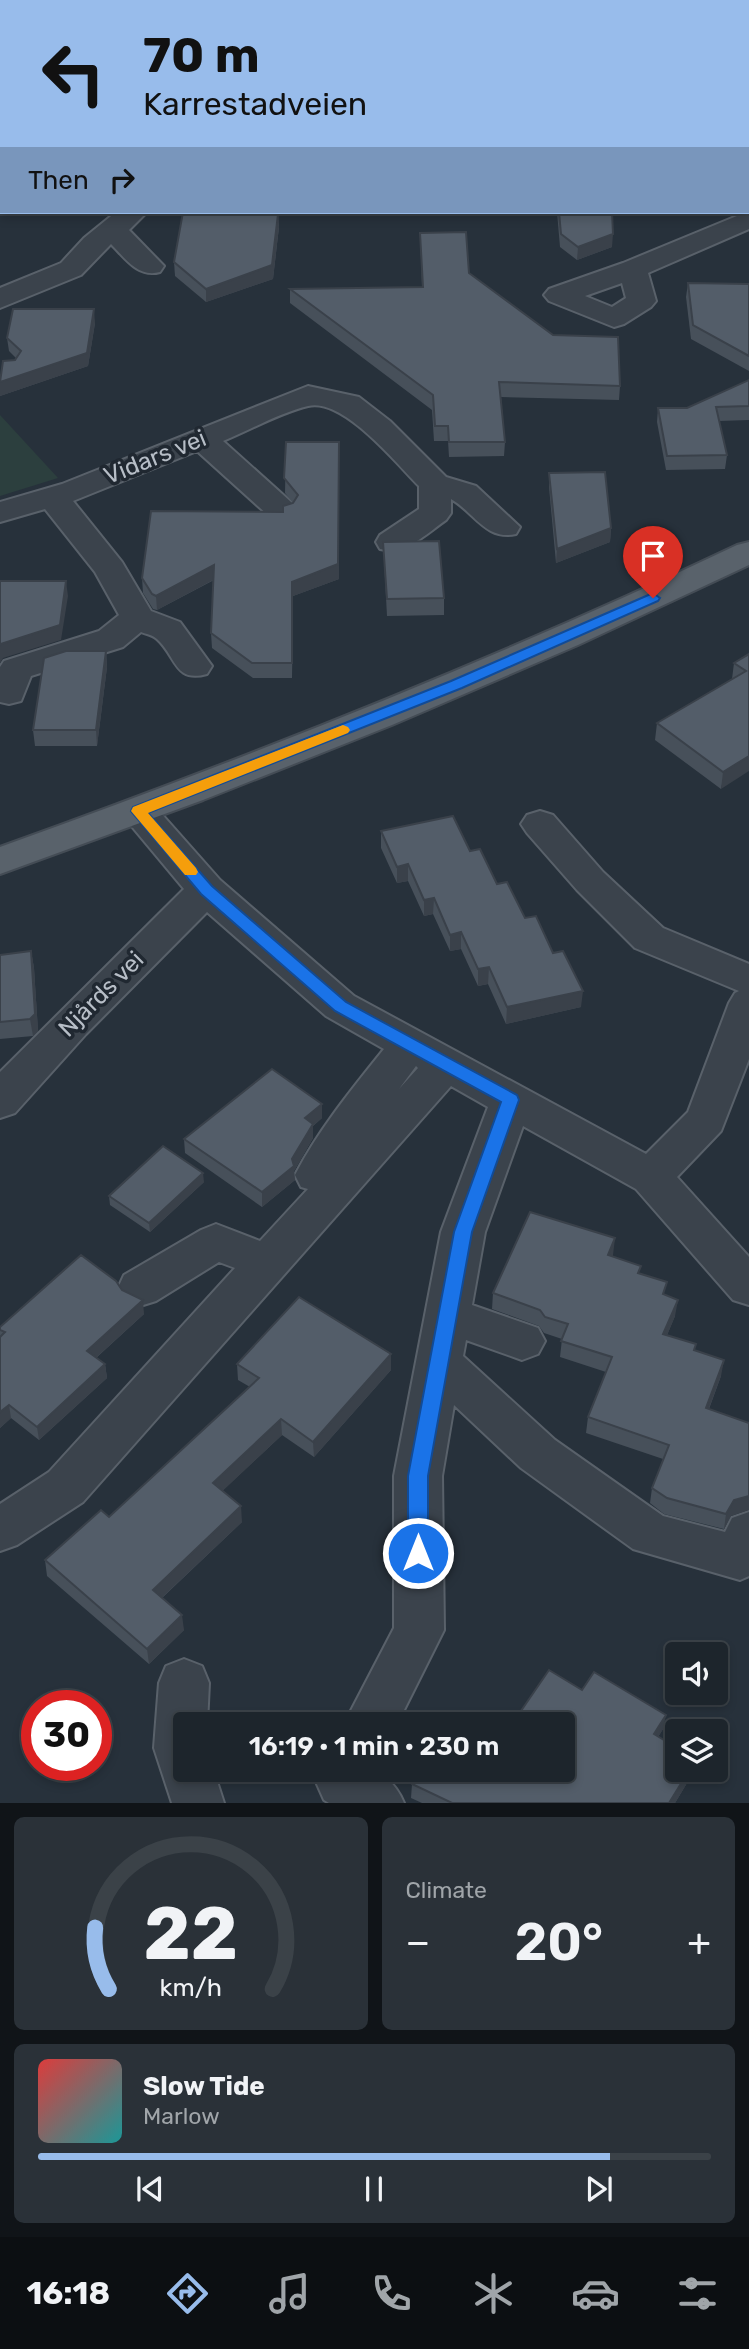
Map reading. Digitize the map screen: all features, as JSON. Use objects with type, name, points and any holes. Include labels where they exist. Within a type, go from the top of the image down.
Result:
[{"type":"main road","points":[[0,861],[138,811],[457,685],[603,621],[749,552]]},
{"type":"street","points":[[633,269],[749,219]]},
{"type":"street","points":[[0,299],[71,269],[123,220],[150,266]]},
{"type":"street","name":"Vidars vei","points":[[0,512],[52,497],[308,395],[348,404],[379,428],[435,484]]},
{"type":"street","points":[[201,438],[280,509]]},
{"type":"street","points":[[392,542],[435,513],[435,484],[465,493],[504,527]]},
{"type":"street","points":[[52,497],[96,548],[125,592],[137,618],[168,629],[195,666]]},
{"type":"street","points":[[96,548],[131,548]]},
{"type":"street","points":[[9,693],[16,669],[111,639],[137,618]]},
{"type":"street","points":[[138,811],[206,890],[340,1006],[651,1177],[749,1287]]},
{"type":"street","points":[[540,824],[590,881],[649,939],[749,980]]},
{"type":"street","name":"Njårds vei","points":[[0,1102],[72,1023],[206,890]]},
{"type":"street","points":[[651,1177],[706,1120],[749,1003]]},
{"type":"street","points":[[316,1175],[343,1132],[428,1054]]},
{"type":"street","points":[[0,1530],[66,1487],[268,1262],[428,1054]]},
{"type":"street","points":[[376,1712],[419,1630],[418,1476],[463,1232],[511,1100]]},
{"type":"street","points":[[140,1288],[216,1242],[268,1262]]},
{"type":"street","points":[[448,1315],[522,1341]]},
{"type":"street","points":[[439,1362],[538,1454],[650,1534],[740,1558],[749,1532]]},
{"type":"street","points":[[182,1712],[184,1683]]},
{"type":"street","points":[[191,1782],[198,1803]]},
{"type":"green space","points":[[0,415],[58,478],[0,496]]},
{"type":"building","points":[[183,214],[278,214],[272,265],[206,289],[174,262]]},
{"type":"building","points":[[559,214],[612,214],[613,234],[578,247],[561,234]]},
{"type":"building","points":[[466,232],[469,273],[553,335],[618,337],[620,386],[499,382],[505,442],[449,442],[448,426],[435,426],[433,395],[290,289],[423,287],[420,233]]},
{"type":"building","points":[[688,283],[749,284],[749,356],[693,325]]},
{"type":"building","points":[[13,309],[94,309],[87,353],[0,382],[3,361],[15,360],[21,351],[7,338]]},
{"type":"building","points":[[749,380],[749,406],[716,407],[727,455],[667,456],[658,408],[687,408]]},
{"type":"building","points":[[286,442],[339,442],[338,564],[292,582],[292,663],[252,663],[211,633],[214,565],[156,596],[152,594],[142,578],[151,511],[283,512],[283,506],[293,503],[298,495],[284,478]]},
{"type":"building","points":[[605,472],[611,528],[557,549],[549,473]]},
{"type":"building","points":[[439,541],[444,598],[387,599],[383,542]]},
{"type":"building","points":[[0,581],[66,581],[60,625],[0,645]]},
{"type":"building","points":[[66,651],[106,651],[96,730],[33,730],[44,658]]},
{"type":"building","points":[[749,654],[749,756],[723,772],[657,723],[746,671],[734,663]]},
{"type":"building","points":[[453,816],[470,851],[480,849],[497,884],[507,882],[525,918],[536,916],[553,953],[563,951],[583,991],[507,1007],[489,967],[478,969],[461,932],[450,935],[434,898],[424,900],[408,864],[397,867],[381,831]]},
{"type":"building","points":[[31,951],[35,1014],[30,1019],[0,1022],[0,955]]},
{"type":"building","points":[[272,1069],[322,1104],[305,1118],[313,1124],[292,1159],[294,1166],[262,1192],[184,1139]]},
{"type":"building","points":[[163,1146],[203,1173],[149,1223],[109,1196]]},
{"type":"building","points":[[530,1212],[615,1238],[608,1255],[641,1266],[638,1273],[667,1282],[663,1294],[678,1300],[663,1334],[696,1344],[694,1350],[724,1360],[706,1408],[749,1423],[749,1496],[734,1500],[726,1514],[667,1498],[652,1488],[669,1445],[588,1417],[612,1357],[561,1341],[568,1324],[545,1317],[540,1310],[493,1293]]},
{"type":"building","points":[[81,1255],[116,1281],[122,1290],[143,1300],[87,1351],[105,1364],[37,1427],[9,1405],[0,1412],[0,1337],[5,1332],[0,1330],[0,1327]]},
{"type":"building","points":[[299,1297],[391,1354],[313,1442],[281,1419],[213,1483],[241,1506],[153,1590],[182,1615],[147,1649],[45,1560],[101,1510],[109,1517],[259,1378],[237,1364]]},
{"type":"building","points":[[549,1670],[582,1690],[594,1672],[666,1715],[654,1734],[665,1741],[665,1782],[682,1782],[669,1803],[452,1803],[412,1784],[575,1782],[575,1712],[520,1712]]},
{"type":"slow traffic","points":[[190,872],[138,811],[343,730]]},
{"type":"route","points":[[418,1553],[418,1476],[463,1232],[511,1100],[340,1006],[206,890],[138,811],[457,685],[653,598]]}]
